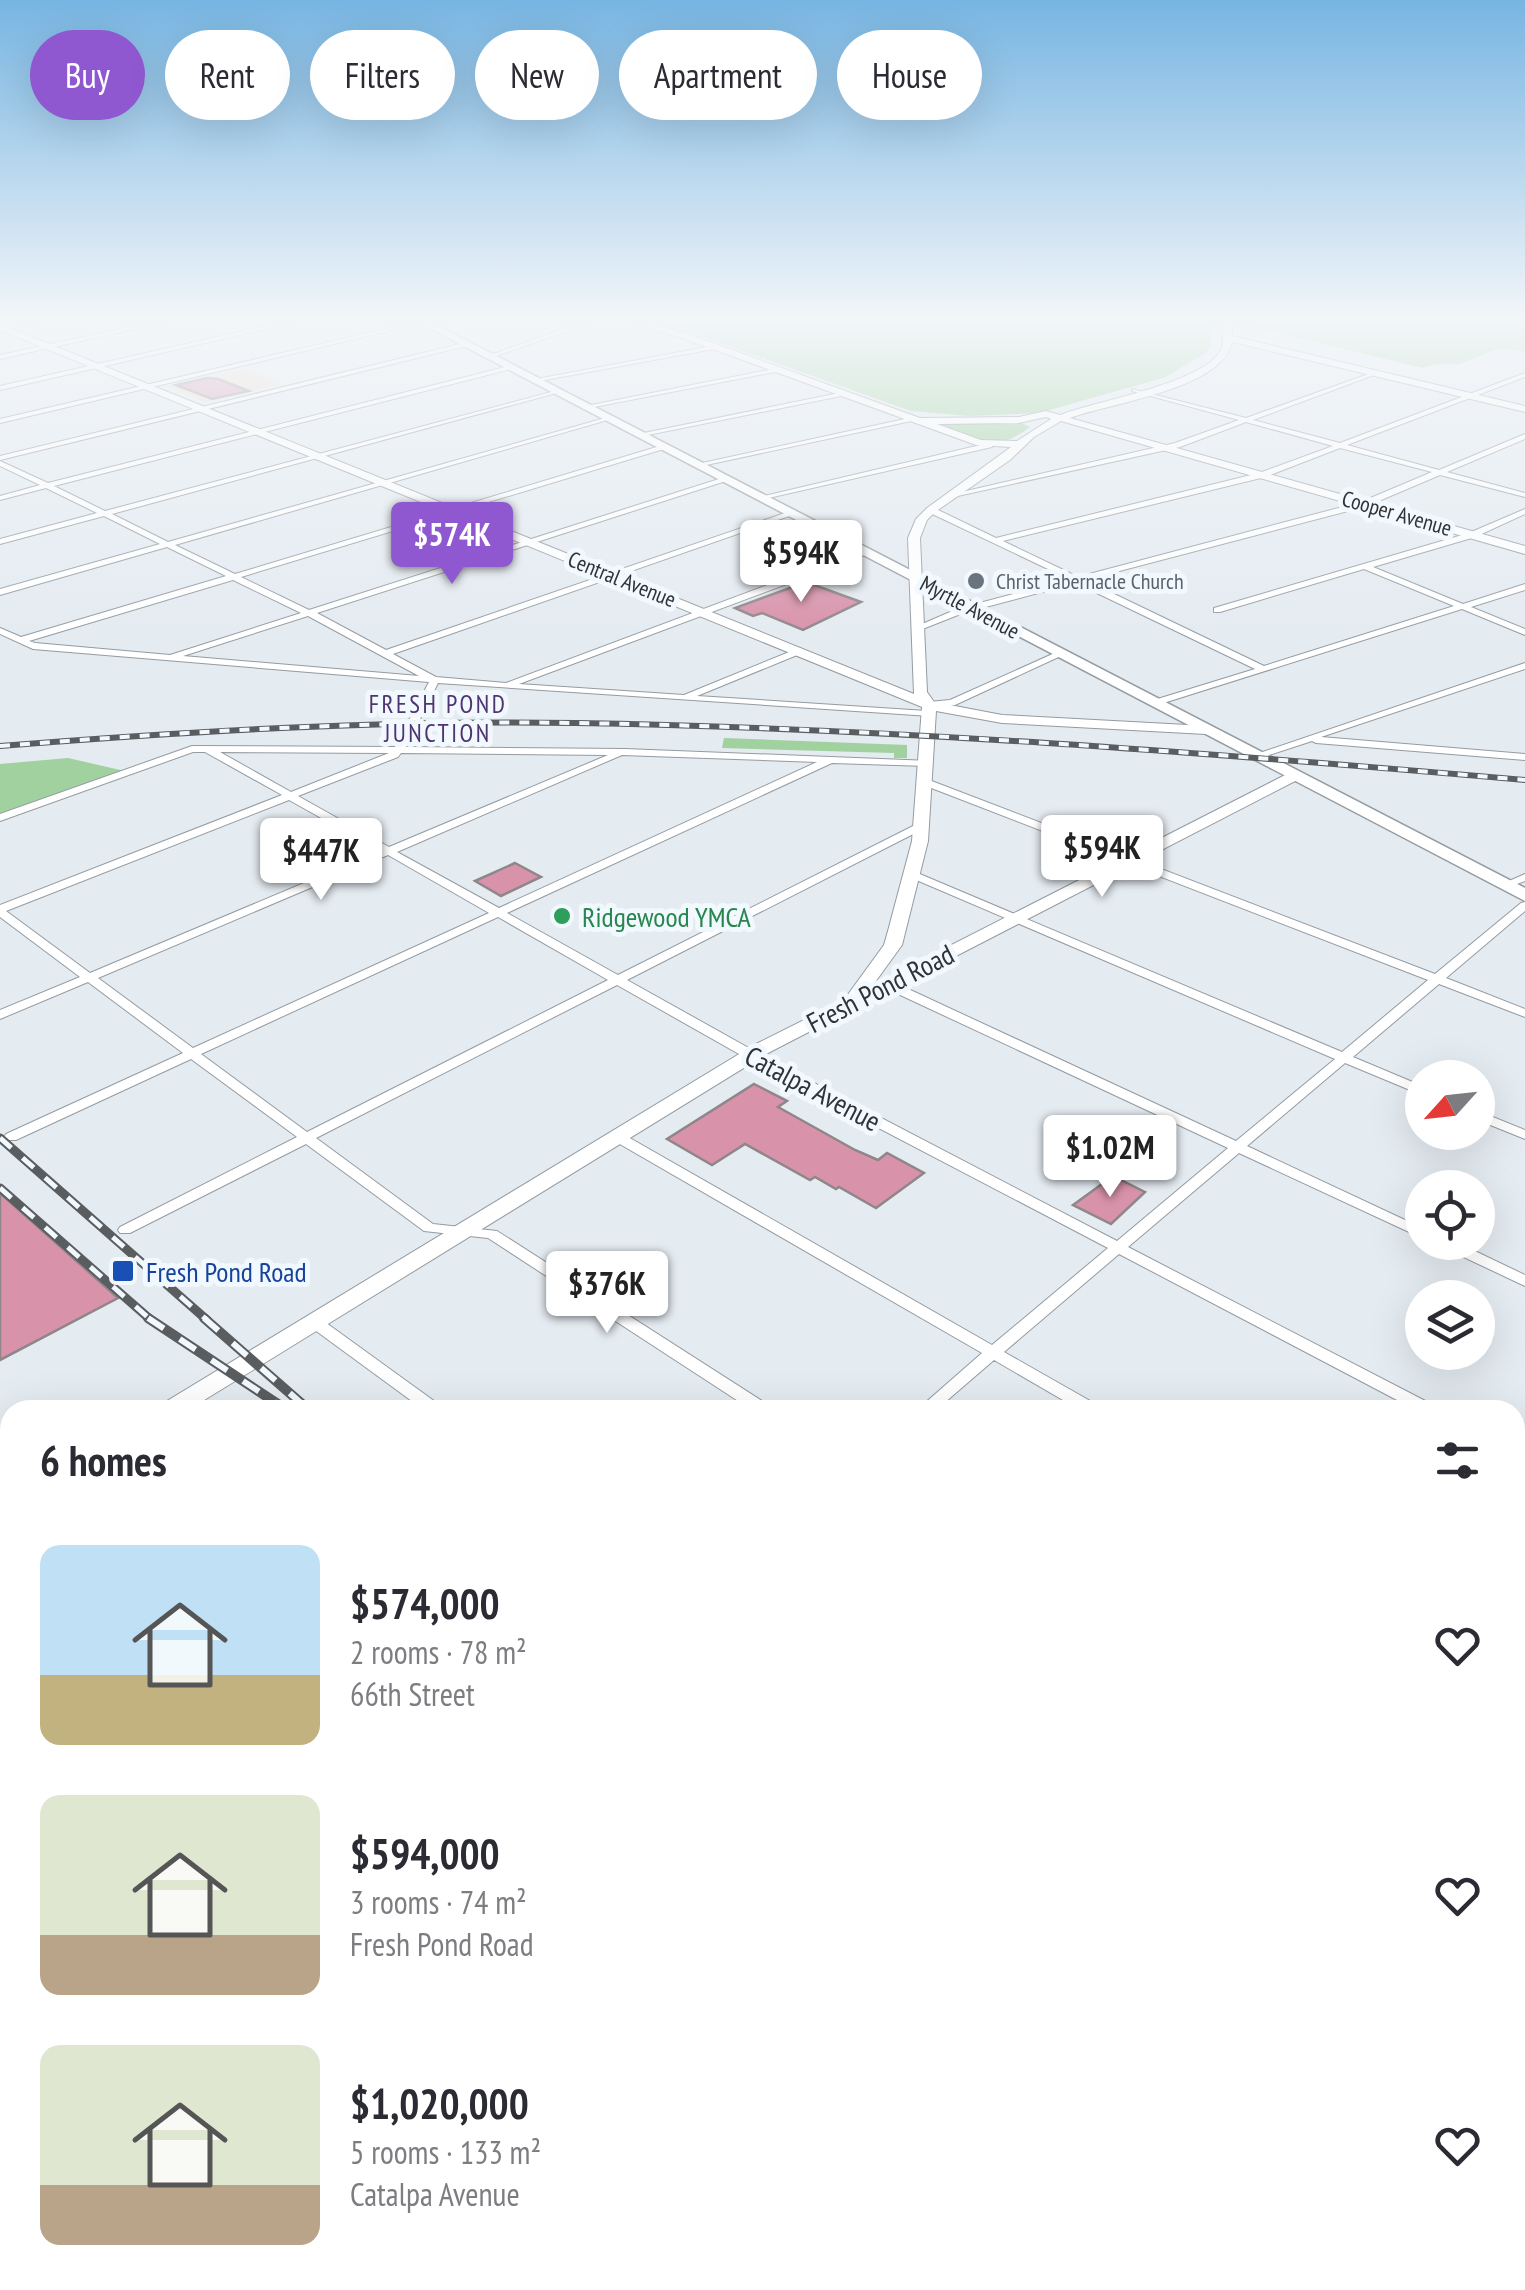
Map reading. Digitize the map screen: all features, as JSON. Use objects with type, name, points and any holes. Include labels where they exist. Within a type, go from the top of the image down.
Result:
[{"type":"main road","name":"Central Avenue","points":[[242,425],[799,651],[928,709],[1002,719],[1206,730]]},
{"type":"main road","name":"Myrtle Avenue","points":[[619,425],[1525,895]]},
{"type":"main road","name":"Cooper Avenue","points":[[930,425],[989,445],[1015,444]]},
{"type":"main road","name":"Cooper Avenue","points":[[1083,425],[1525,550]]},
{"type":"main road","points":[[850,1003],[893,946],[920,826],[928,709],[920,692],[914,538],[922,519],[931,510],[1006,458],[1015,444],[1038,426]]},
{"type":"main road","name":"Fresh Pond Road","points":[[186,1400],[750,1055],[1296,775]]},
{"type":"main road","points":[[887,984],[900,961],[893,946]]},
{"type":"street","points":[[0,460],[136,425]]},
{"type":"street","points":[[0,498],[287,425]]},
{"type":"street","points":[[0,542],[435,425]]},
{"type":"street","points":[[0,592],[587,425]]},
{"type":"street","points":[[638,435],[689,425]]},
{"type":"street","points":[[697,465],[892,425]]},
{"type":"street","points":[[953,495],[1166,448],[1232,425]]},
{"type":"street","points":[[1264,425],[1525,495]]},
{"type":"street","points":[[995,542],[1262,475],[1392,425]]},
{"type":"street","points":[[916,628],[974,608],[1364,504],[1525,436]]},
{"type":"street","points":[[760,498],[989,445]]},
{"type":"street","points":[[19,642],[662,448]]},
{"type":"street","points":[[0,460],[45,486],[387,653],[434,681]]},
{"type":"street","points":[[168,658],[724,480]]},
{"type":"street","points":[[931,510],[1263,669]]},
{"type":"street","points":[[1217,610],[1472,535],[1525,511]]},
{"type":"street","points":[[387,653],[792,514]]},
{"type":"street","points":[[505,686],[864,552]]},
{"type":"street","points":[[1366,567],[1525,632]]},
{"type":"street","points":[[1154,703],[1525,588]]},
{"type":"street","points":[[0,631],[32,646],[434,681],[928,709],[952,703],[1060,654]]},
{"type":"street","points":[[682,698],[799,651]]},
{"type":"street","points":[[1256,756],[1525,666]]},
{"type":"street","points":[[0,911],[394,755],[434,681]]},
{"type":"street","points":[[1307,739],[1525,757]]},
{"type":"street","points":[[0,818],[192,749],[626,752],[927,763]]},
{"type":"street","name":"Catalpa Avenue","points":[[207,749],[750,1055],[1410,1400]]},
{"type":"street","points":[[0,1016],[626,752]]},
{"type":"street","points":[[11,1137],[831,760]]},
{"type":"street","points":[[925,782],[1525,1013]]},
{"type":"street","points":[[124,1230],[920,826]]},
{"type":"street","points":[[912,874],[1405,1084]]},
{"type":"street","points":[[1506,885],[1525,878]]},
{"type":"street","points":[[937,1400],[1525,905]]},
{"type":"street","points":[[0,911],[428,1228],[492,1234],[749,1400]]},
{"type":"street","points":[[887,984],[1405,1225]]},
{"type":"street","points":[[1495,1122],[1525,1135]]},
{"type":"street","points":[[616,1136],[1076,1400]]},
{"type":"street","points":[[1481,1260],[1525,1281]]},
{"type":"street","points":[[313,1321],[421,1400]]},
{"type":"green space","points":[[943,425],[1030,427],[1007,440],[989,443],[945,429]]},
{"type":"green space","points":[[724,738],[907,745],[907,758],[894,758],[894,753],[722,748]]},
{"type":"green space","points":[[68,758],[129,772],[0,819],[0,764]]},
{"type":"building","points":[[806,582],[861,602],[803,630],[762,613],[753,616],[735,608]]},
{"type":"building","points":[[515,863],[541,877],[501,896],[475,881]]},
{"type":"building","points":[[754,1084],[787,1101],[778,1107],[855,1150],[878,1160],[887,1153],[924,1173],[876,1208],[839,1187],[815,1177],[810,1180],[745,1144],[712,1165],[667,1139]]},
{"type":"building","points":[[1113,1176],[1145,1192],[1111,1224],[1073,1205]]},
{"type":"building","points":[[0,1193],[118,1298],[0,1360]]},
{"type":"railway","points":[[0,746],[287,728],[575,723],[932,736],[1525,780]]},
{"type":"railway","points":[[0,1138],[207,1320]]},
{"type":"railway","points":[[0,1188],[151,1320]]},
{"type":"railway","points":[[204,1318],[298,1400]]},
{"type":"railway","points":[[151,1320],[272,1400]]},
{"type":"place","name":"Christ Tabernacle Church","points":[[976,581]]},
{"type":"place","name":"Ridgewood YMCA","points":[[562,916]]},
{"type":"place","name":"Fresh Pond Road","points":[[123,1271]]},
{"type":"district","name":"FRESH POND JUNCTION","points":[[438,718]]}]
